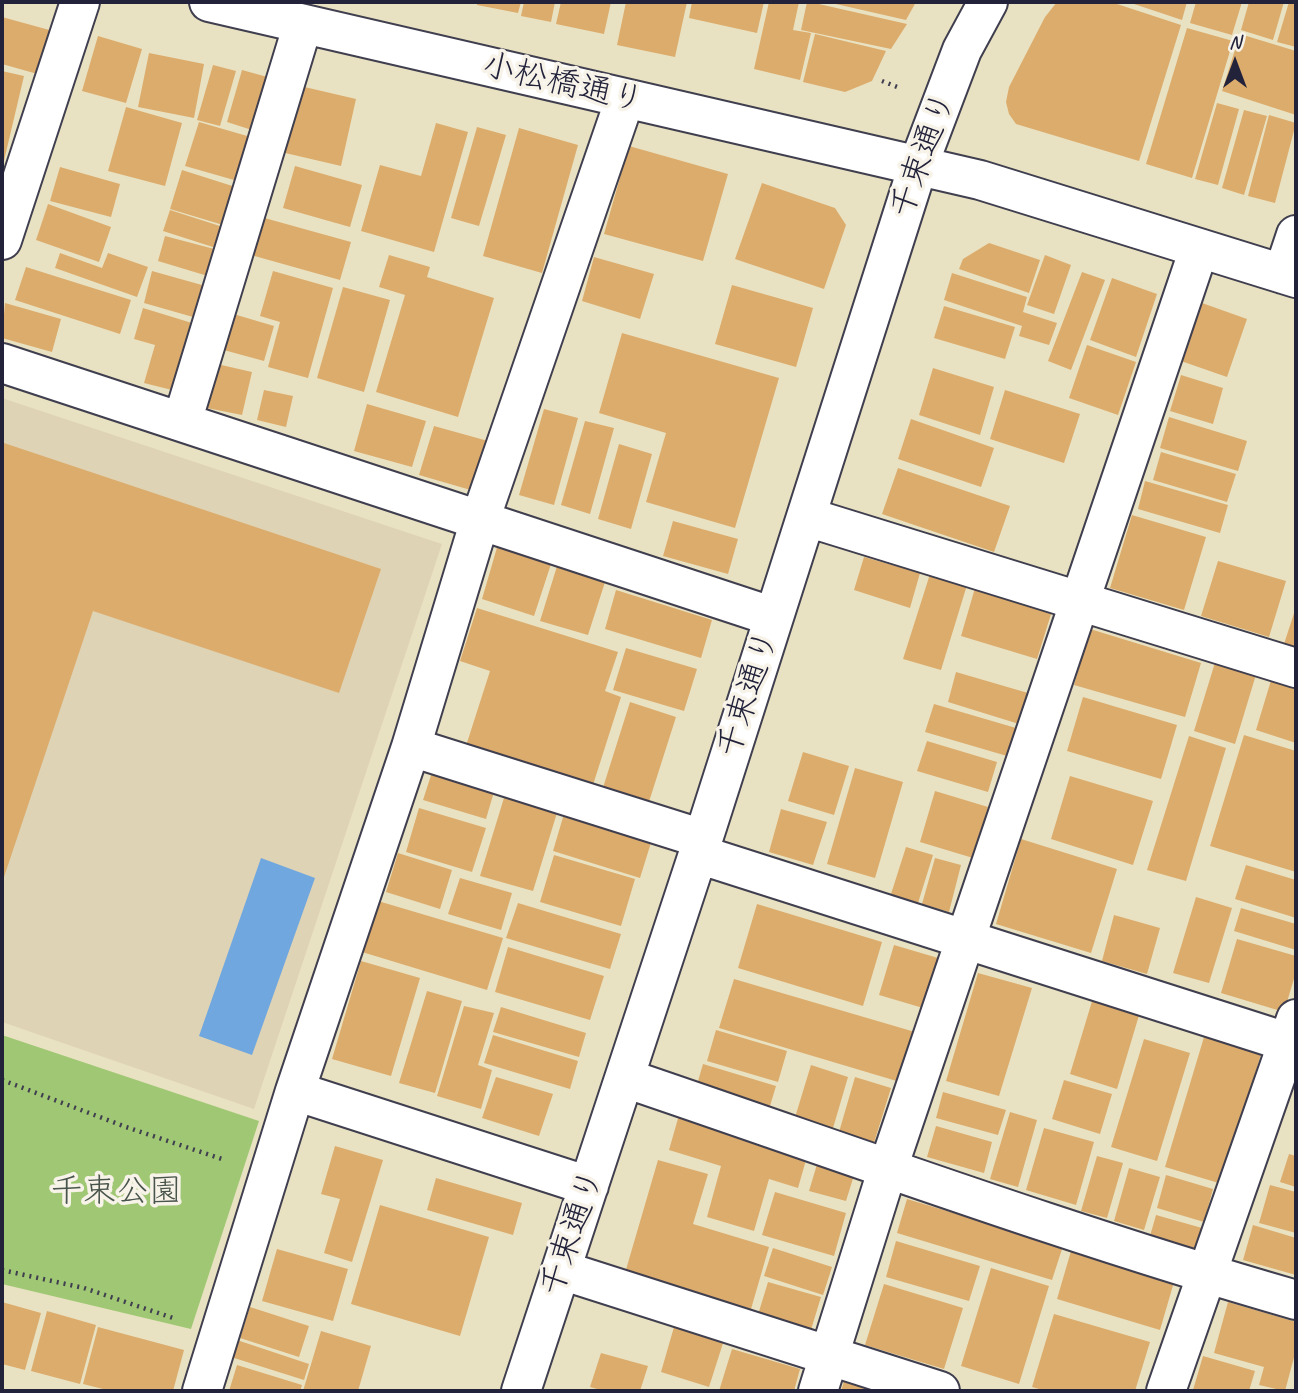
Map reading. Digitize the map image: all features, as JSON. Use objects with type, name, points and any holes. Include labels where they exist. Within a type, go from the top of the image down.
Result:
[{"type":"street","points":[[2,240],[80,2]]},
{"type":"street","name":"小松橋通り","points":[[209,2],[980,180],[1290,276]]},
{"type":"street","name":"千束通り","points":[[520,1391],[701,846],[918,166],[962,50],[988,2]]},
{"type":"street","points":[[182,422],[303,24]]},
{"type":"street","points":[[202,1391],[295,1091],[411,747],[480,520],[625,99]]},
{"type":"street","points":[[1290,276],[1296,235]]},
{"type":"street","points":[[818,1391],[887,1171],[1199,248]]},
{"type":"street","points":[[2,363],[774,617]]},
{"type":"street","points":[[807,517],[1296,668]]},
{"type":"street","points":[[411,747],[966,939],[1293,1035],[1166,1391]]},
{"type":"street","points":[[625,1078],[887,1171],[1207,1275],[1296,1300]]},
{"type":"street","points":[[295,1091],[590,1186]]},
{"type":"street","points":[[561,1270],[940,1391]]},
{"type":"path","points":[[882,81],[901,88]]},
{"type":"path","points":[[2,1080],[126,1127],[269,1174]]},
{"type":"path","points":[[2,1270],[84,1288],[220,1334]]},
{"type":"shaded area","points":[[2,398],[442,544],[254,1109],[2,1022]]},
{"type":"green space","name":"千束公園","points":[[2,1035],[259,1121],[191,1329],[2,1284]]},
{"type":"water","points":[[261,858],[315,878],[252,1055],[199,1036]]},
{"type":"building","points":[[477,2],[521,2],[518,13],[477,5]]},
{"type":"building","points":[[524,2],[555,2],[551,22],[521,16]]},
{"type":"building","points":[[561,2],[611,2],[604,34],[556,24]]},
{"type":"building","points":[[626,2],[687,2],[675,57],[617,45]]},
{"type":"building","points":[[692,2],[764,2],[757,33],[689,18]]},
{"type":"building","points":[[769,2],[799,2],[793,30],[811,33],[800,80],[754,69]]},
{"type":"building","points":[[807,2],[907,24],[891,49],[801,30]]},
{"type":"building","points":[[827,2],[916,2],[906,20]]},
{"type":"building","points":[[1057,2],[1111,2],[1181,25],[1139,161],[1016,124],[1009,114],[1006,102],[1009,87],[1045,17]]},
{"type":"building","points":[[1128,2],[1187,2],[1182,20]]},
{"type":"building","points":[[1196,2],[1242,2],[1232,35],[1190,23]]},
{"type":"building","points":[[1249,2],[1284,2],[1273,40],[1241,30]]},
{"type":"building","points":[[1289,2],[1296,2],[1296,47],[1277,42]]},
{"type":"building","points":[[2,17],[53,31],[41,75],[2,64]]},
{"type":"building","points":[[1187,28],[1233,41],[1192,178],[1146,164]]},
{"type":"building","points":[[815,34],[886,51],[872,81],[845,92],[803,82]]},
{"type":"building","points":[[1240,34],[1296,51],[1296,115],[1222,91]]},
{"type":"building","points":[[98,36],[142,49],[126,103],[82,91]]},
{"type":"building","points":[[149,53],[204,64],[194,118],[138,107]]},
{"type":"building","points":[[213,65],[236,71],[220,126],[197,120]]},
{"type":"building","points":[[242,70],[271,78],[255,131],[227,122]]},
{"type":"building","points":[[2,71],[24,76],[3,165],[2,164]]},
{"type":"building","points":[[296,85],[356,99],[341,166],[281,152]]},
{"type":"building","points":[[1217,103],[1239,109],[1218,185],[1195,179]]},
{"type":"building","points":[[126,107],[182,123],[165,186],[108,171]]},
{"type":"building","points":[[1244,110],[1267,116],[1244,195],[1222,188]]},
{"type":"building","points":[[1269,115],[1296,123],[1275,203],[1248,196]]},
{"type":"building","points":[[199,122],[254,138],[241,182],[185,166]]},
{"type":"building","points":[[436,123],[468,132],[434,252],[361,231],[380,165],[421,176]]},
{"type":"building","points":[[477,127],[506,135],[479,226],[451,218]]},
{"type":"building","points":[[519,128],[578,145],[542,273],[483,256]]},
{"type":"building","points":[[629,146],[728,174],[703,261],[604,234]]},
{"type":"building","points":[[295,166],[362,185],[350,227],[283,208]]},
{"type":"building","points":[[60,167],[120,184],[111,217],[50,201]]},
{"type":"building","points":[[182,170],[245,190],[233,228],[170,209]]},
{"type":"building","points":[[762,183],[835,208],[846,225],[824,289],[735,259]]},
{"type":"building","points":[[48,204],[111,227],[99,262],[36,240]]},
{"type":"building","points":[[170,210],[223,227],[216,248],[163,231]]},
{"type":"building","points":[[261,217],[351,242],[340,280],[251,255]]},
{"type":"building","points":[[165,236],[218,250],[211,277],[158,261]]},
{"type":"building","points":[[989,243],[1040,260],[1029,293],[959,269],[963,259]]},
{"type":"building","points":[[60,253],[102,268],[108,253],[148,267],[137,297],[55,268]]},
{"type":"building","points":[[389,255],[430,267],[427,277],[494,298],[458,417],[376,392],[405,295],[379,287]]},
{"type":"building","points":[[1045,255],[1071,265],[1054,314],[1027,305]]},
{"type":"building","points":[[594,257],[654,274],[640,319],[582,301]]},
{"type":"building","points":[[26,267],[131,300],[120,334],[15,300]]},
{"type":"building","points":[[152,271],[209,287],[200,319],[144,303]]},
{"type":"building","points":[[273,271],[333,288],[308,378],[268,367],[280,322],[260,316]]},
{"type":"building","points":[[1082,272],[1105,280],[1071,370],[1048,361]]},
{"type":"building","points":[[952,273],[1027,297],[1023,312],[1057,323],[1049,345],[1019,336],[1022,326],[944,300]]},
{"type":"building","points":[[1112,278],[1157,294],[1136,357],[1090,340]]},
{"type":"building","points":[[732,285],[813,308],[796,367],[715,344]]},
{"type":"building","points":[[343,287],[390,300],[364,392],[317,378]]},
{"type":"building","points":[[5,303],[61,319],[52,352],[2,338]]},
{"type":"building","points":[[1202,303],[1247,319],[1227,377],[1181,361]]},
{"type":"building","points":[[944,306],[1015,327],[1005,359],[934,338]]},
{"type":"building","points":[[143,308],[192,323],[172,390],[144,383],[155,345],[134,339]]},
{"type":"building","points":[[230,313],[274,326],[264,361],[220,349]]},
{"type":"building","points":[[622,333],[779,378],[735,528],[646,502],[666,433],[599,413]]},
{"type":"building","points":[[1087,345],[1136,362],[1118,415],[1069,398]]},
{"type":"building","points":[[217,364],[252,372],[242,415],[207,408]]},
{"type":"building","points":[[933,368],[994,387],[980,435],[919,415]]},
{"type":"building","points":[[1181,375],[1223,388],[1213,424],[1170,411]]},
{"type":"building","points":[[264,390],[293,396],[286,427],[257,420]]},
{"type":"building","points":[[1005,390],[1080,414],[1064,463],[990,439]]},
{"type":"building","points":[[367,404],[426,421],[412,467],[354,451]]},
{"type":"building","points":[[544,409],[578,418],[554,505],[519,495]]},
{"type":"building","points":[[1169,417],[1247,441],[1238,471],[1160,448]]},
{"type":"building","points":[[911,419],[994,448],[981,487],[898,459]]},
{"type":"building","points":[[585,421],[614,428],[590,514],[561,505]]},
{"type":"building","points":[[434,426],[488,441],[474,491],[419,475]]},
{"type":"building","points":[[4,443],[381,569],[339,693],[93,611],[2,883]]},
{"type":"building","points":[[619,444],[652,454],[631,529],[598,519]]},
{"type":"building","points":[[1161,452],[1236,474],[1227,502],[1153,480]]},
{"type":"building","points":[[898,468],[1010,506],[994,552],[882,514]]},
{"type":"building","points":[[1145,481],[1228,505],[1220,533],[1138,509]]},
{"type":"building","points":[[1132,515],[1206,537],[1184,610],[1110,588]]},
{"type":"building","points":[[673,521],[738,539],[728,574],[663,556]]},
{"type":"building","points":[[498,544],[552,561],[534,616],[482,599]]},
{"type":"building","points":[[864,557],[920,573],[910,608],[854,590]]},
{"type":"building","points":[[1218,561],[1286,581],[1269,637],[1201,616]]},
{"type":"building","points":[[558,563],[606,579],[588,635],[540,621]]},
{"type":"building","points":[[930,574],[967,585],[941,670],[903,659]]},
{"type":"building","points":[[975,588],[1052,611],[1037,659],[961,636]]},
{"type":"building","points":[[616,590],[712,620],[701,658],[605,629]]},
{"type":"building","points":[[1296,607],[1296,648],[1284,644]]},
{"type":"building","points":[[477,608],[618,652],[605,691],[621,697],[592,788],[465,749],[490,671],[460,661]]},
{"type":"building","points":[[1090,629],[1201,663],[1185,717],[1074,685]]},
{"type":"building","points":[[626,648],[697,669],[684,711],[613,690]]},
{"type":"building","points":[[1217,656],[1258,668],[1235,744],[1194,731]]},
{"type":"building","points":[[956,672],[1028,693],[1019,724],[948,702]]},
{"type":"building","points":[[1272,677],[1296,684],[1296,743],[1256,730]]},
{"type":"building","points":[[1083,697],[1177,725],[1161,779],[1067,751]]},
{"type":"building","points":[[630,702],[676,717],[647,808],[601,794]]},
{"type":"building","points":[[934,704],[1016,728],[1007,756],[925,732]]},
{"type":"building","points":[[1244,735],[1296,751],[1296,872],[1210,846]]},
{"type":"building","points":[[1189,736],[1226,748],[1186,881],[1147,870]]},
{"type":"building","points":[[927,741],[997,762],[988,792],[917,771]]},
{"type":"building","points":[[803,752],[849,766],[834,815],[788,801]]},
{"type":"building","points":[[434,766],[496,785],[486,819],[423,800]]},
{"type":"building","points":[[855,768],[903,782],[875,878],[827,864]]},
{"type":"building","points":[[1070,776],[1153,801],[1133,865],[1051,839]]},
{"type":"building","points":[[507,788],[560,803],[533,891],[480,876]]},
{"type":"building","points":[[935,791],[988,807],[973,858],[920,842]]},
{"type":"building","points":[[566,807],[654,833],[640,878],[553,851]]},
{"type":"building","points":[[419,808],[486,828],[472,872],[406,852]]},
{"type":"building","points":[[781,809],[827,822],[813,865],[769,852]]},
{"type":"building","points":[[1021,839],[1117,869],[1091,953],[996,924]]},
{"type":"building","points":[[906,847],[933,855],[918,903],[891,894]]},
{"type":"building","points":[[398,853],[452,870],[440,909],[386,892]]},
{"type":"building","points":[[554,855],[635,879],[621,926],[540,902]]},
{"type":"building","points":[[935,858],[961,865],[949,912],[922,904]]},
{"type":"building","points":[[1246,865],[1296,880],[1296,918],[1235,899]]},
{"type":"building","points":[[460,878],[512,893],[501,930],[448,914]]},
{"type":"building","points":[[1196,897],[1232,908],[1209,983],[1173,973]]},
{"type":"building","points":[[378,901],[503,938],[487,990],[362,952]]},
{"type":"building","points":[[518,903],[621,934],[610,969],[506,938]]},
{"type":"building","points":[[757,904],[882,942],[863,1006],[738,968]]},
{"type":"building","points":[[1241,908],[1296,924],[1296,950],[1234,931]]},
{"type":"building","points":[[1114,915],[1160,928],[1147,974],[1102,961]]},
{"type":"building","points":[[1237,939],[1296,956],[1296,972],[1284,1012],[1221,993]]},
{"type":"building","points":[[894,945],[938,958],[923,1008],[879,995]]},
{"type":"building","points":[[508,947],[604,976],[590,1020],[495,992]]},
{"type":"building","points":[[361,961],[420,978],[391,1076],[332,1059]]},
{"type":"building","points":[[978,973],[1032,988],[999,1096],[946,1081]]},
{"type":"building","points":[[734,979],[915,1032],[900,1082],[719,1028]]},
{"type":"building","points":[[427,991],[462,1001],[435,1093],[399,1083]]},
{"type":"building","points":[[1093,998],[1140,1012],[1117,1089],[1070,1074]]},
{"type":"building","points":[[464,1006],[494,1013],[478,1065],[492,1070],[481,1109],[437,1096]]},
{"type":"building","points":[[501,1007],[586,1033],[579,1057],[493,1032]]},
{"type":"building","points":[[716,1030],[787,1051],[778,1082],[707,1061]]},
{"type":"building","points":[[493,1035],[578,1061],[570,1089],[484,1063]]},
{"type":"building","points":[[1204,1037],[1261,1054],[1222,1184],[1165,1167]]},
{"type":"building","points":[[1144,1039],[1190,1053],[1157,1161],[1111,1147]]},
{"type":"building","points":[[703,1064],[776,1086],[767,1116],[694,1095]]},
{"type":"building","points":[[811,1065],[848,1077],[831,1135],[793,1124]]},
{"type":"building","points":[[496,1077],[553,1094],[539,1136],[482,1118]]},
{"type":"building","points":[[855,1077],[891,1088],[872,1149],[837,1139]]},
{"type":"building","points":[[1064,1080],[1112,1094],[1100,1134],[1052,1119]]},
{"type":"building","points":[[943,1092],[1006,1110],[998,1135],[936,1118]]},
{"type":"building","points":[[1010,1112],[1037,1120],[1018,1187],[990,1179]]},
{"type":"building","points":[[679,1115],[808,1153],[798,1188],[769,1179],[754,1231],[707,1217],[721,1166],[669,1150]]},
{"type":"building","points":[[936,1126],[992,1142],[984,1173],[927,1157]]},
{"type":"building","points":[[1044,1128],[1094,1142],[1076,1205],[1026,1190]]},
{"type":"building","points":[[335,1146],[383,1160],[352,1262],[324,1253],[340,1199],[321,1194]]},
{"type":"building","points":[[1289,1154],[1296,1156],[1296,1187],[1280,1182]]},
{"type":"building","points":[[1097,1156],[1123,1163],[1107,1218],[1081,1211]]},
{"type":"building","points":[[658,1160],[708,1174],[693,1224],[769,1247],[751,1309],[625,1273]]},
{"type":"building","points":[[818,1161],[855,1172],[846,1201],[809,1191]]},
{"type":"building","points":[[1129,1168],[1160,1177],[1144,1230],[1114,1221]]},
{"type":"building","points":[[1166,1175],[1213,1189],[1204,1222],[1157,1208]]},
{"type":"building","points":[[436,1178],[522,1203],[513,1235],[427,1210]]},
{"type":"building","points":[[1270,1185],[1296,1192],[1296,1233],[1259,1223]]},
{"type":"building","points":[[775,1192],[846,1213],[834,1256],[762,1235]]},
{"type":"building","points":[[907,1199],[1063,1246],[1052,1280],[897,1233]]},
{"type":"building","points":[[380,1205],[489,1237],[460,1336],[351,1304]]},
{"type":"building","points":[[1156,1215],[1202,1228],[1194,1256],[1148,1243]]},
{"type":"building","points":[[1253,1225],[1296,1238],[1296,1275],[1243,1260]]},
{"type":"building","points":[[896,1241],[980,1266],[969,1301],[886,1277]]},
{"type":"building","points":[[773,1248],[832,1267],[823,1295],[764,1276]]},
{"type":"building","points":[[277,1249],[348,1269],[333,1321],[262,1301]]},
{"type":"building","points":[[1071,1251],[1174,1282],[1160,1330],[1057,1299]]},
{"type":"building","points":[[991,1268],[1049,1286],[1019,1384],[961,1366]]},
{"type":"building","points":[[768,1282],[821,1297],[810,1333],[757,1318]]},
{"type":"building","points":[[884,1284],[963,1308],[944,1369],[865,1345]]},
{"type":"building","points":[[2,1302],[41,1313],[25,1370],[2,1364]]},
{"type":"building","points":[[1228,1302],[1296,1322],[1296,1350],[1285,1391],[1259,1385],[1264,1367],[1214,1353]]},
{"type":"building","points":[[250,1307],[309,1326],[299,1357],[240,1338]]},
{"type":"building","points":[[47,1311],[96,1325],[80,1384],[31,1371]]},
{"type":"building","points":[[1054,1314],[1150,1342],[1135,1391],[1046,1391],[1032,1387]]},
{"type":"building","points":[[98,1327],[184,1350],[173,1391],[111,1391],[83,1384]]},
{"type":"building","points":[[674,1327],[724,1340],[709,1387],[661,1372]]},
{"type":"building","points":[[321,1331],[371,1346],[358,1391],[303,1391]]},
{"type":"building","points":[[237,1340],[309,1364],[304,1380],[231,1357]]},
{"type":"building","points":[[732,1349],[800,1369],[794,1391],[719,1391]]},
{"type":"building","points":[[601,1353],[648,1366],[640,1391],[604,1391],[590,1387]]},
{"type":"building","points":[[1203,1356],[1255,1371],[1249,1391],[1193,1390]]},
{"type":"building","points":[[237,1365],[302,1385],[300,1391],[229,1391]]},
{"type":"building","points":[[845,1378],[890,1391],[841,1391]]}]
